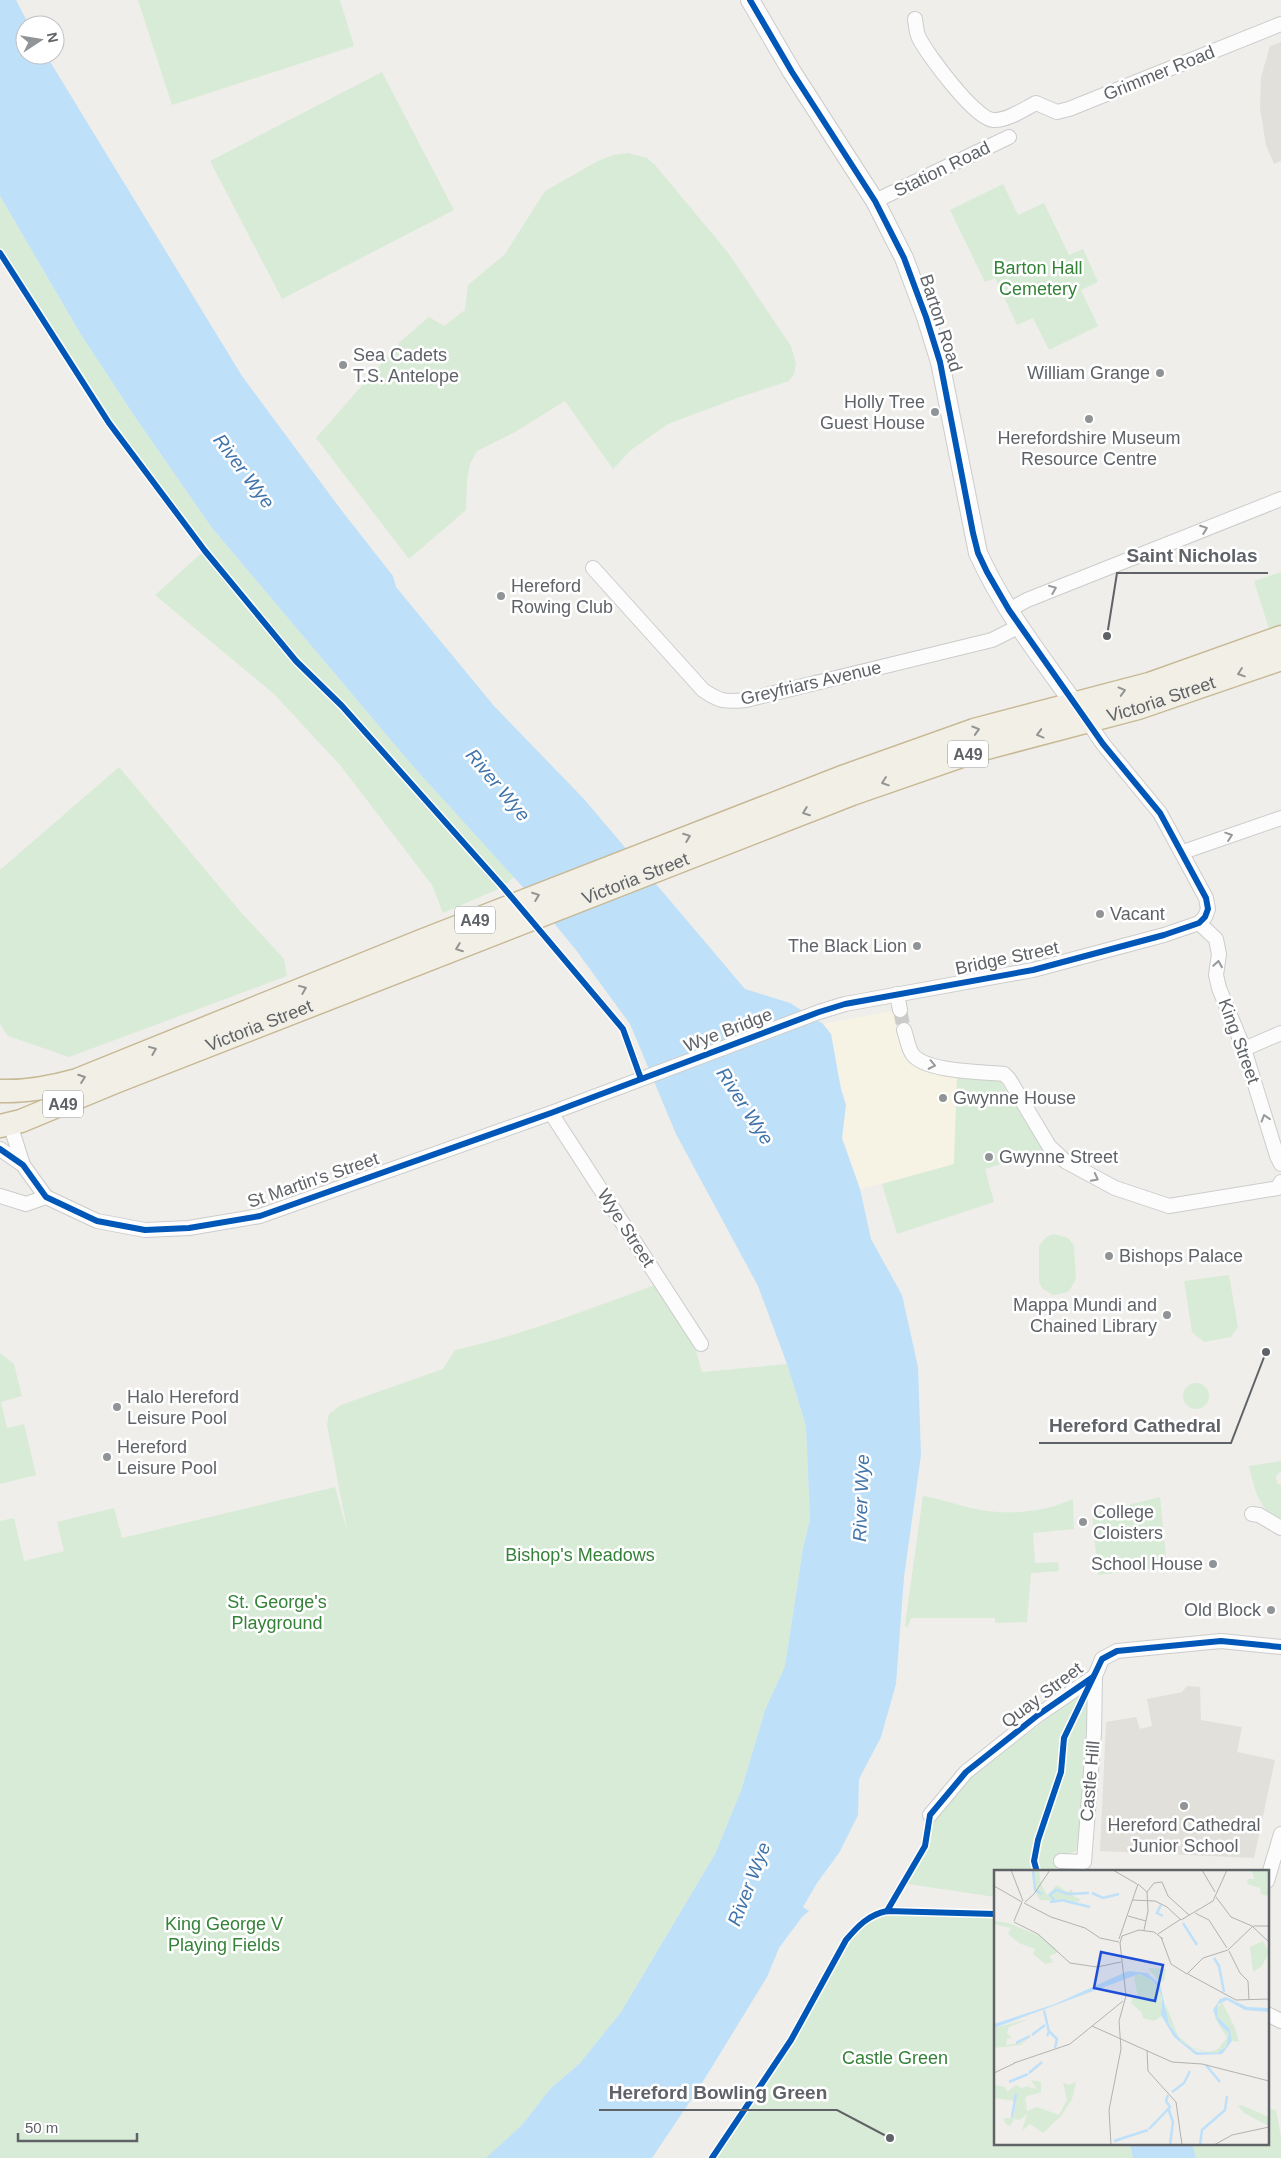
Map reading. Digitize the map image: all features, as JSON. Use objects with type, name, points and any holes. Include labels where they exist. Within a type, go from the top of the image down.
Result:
[{"type":"highway","name":"Victoria Street","points":[[3,1120],[21,1122],[111,1075],[430,938],[848,785],[974,730],[1149,684],[1281,637]]},
{"type":"highway","name":"Victoria Street","points":[[848,785],[1138,708],[1281,659]]},
{"type":"highway","name":"Victoria Street","points":[[0,1091],[25,1091],[111,1075]]},
{"type":"street","name":"Barton Road","points":[[750,0],[792,72],[876,200],[904,258],[940,362],[978,553],[1009,610],[1088,722]]},
{"type":"street","name":"Grimmer Road","points":[[914,19],[918,37],[964,100],[981,116],[993,120],[1007,117],[1036,104],[1057,112],[1069,109],[1281,24]]},
{"type":"street","name":"Station Road","points":[[876,200],[1009,137]]},
{"type":"street","points":[[1009,610],[1045,592],[1281,499]]},
{"type":"street","name":"Greyfriars Avenue","points":[[592,568],[703,690],[717,700],[730,702],[746,700],[992,640],[1020,626]]},
{"type":"street","points":[[1088,722],[1103,744],[1160,813],[1183,852],[1206,898],[1208,909],[1205,917],[1199,923]]},
{"type":"street","points":[[1183,852],[1281,818]]},
{"type":"street","name":"Bridge Street","points":[[819,1012],[845,1004],[1033,970],[1164,935],[1199,923]]},
{"type":"street","name":"King Street","points":[[1199,923],[1216,939],[1219,954],[1216,975],[1219,988],[1244,1049],[1281,1164]]},
{"type":"street","points":[[897,994],[900,1010]]},
{"type":"street","name":"Wye Bridge","points":[[648,1076],[819,1012]]},
{"type":"street","points":[[904,1030],[910,1050],[914,1056],[925,1064],[1004,1074],[1010,1078],[1049,1146],[1065,1161],[1115,1188],[1168,1206],[1278,1188],[1281,1182]]},
{"type":"street","points":[[1244,1049],[1281,1033]]},
{"type":"street","name":"St Martin's Street","points":[[46,1198],[97,1221],[144,1230],[214,1226],[260,1216],[551,1113],[648,1076]]},
{"type":"street","name":"Wye Street","points":[[551,1113],[700,1344]]},
{"type":"street","points":[[0,1196],[26,1204],[46,1198],[23,1165],[3,1120]]},
{"type":"street","points":[[0,1149],[23,1165]]},
{"type":"street","points":[[1252,1514],[1259,1515],[1281,1528]]},
{"type":"street","name":"Quay Street","points":[[930,1815],[966,1772],[1038,1715],[1095,1676],[1102,1659],[1117,1651],[1221,1641],[1281,1647]]},
{"type":"street","name":"Castle Hill","points":[[1061,1861],[1084,1862],[1094,1733],[1095,1676]]},
{"type":"street","points":[[1268,1878],[1281,1834]]},
{"type":"street","points":[[1268,2014],[1281,2021]]},
{"type":"shaded area","points":[[1281,42],[1281,161],[1274,164],[1266,145],[1260,108],[1261,77],[1270,46]]},
{"type":"shaded area","points":[[898,1010],[909,1053],[957,1076],[954,1165],[860,1189],[842,1138],[846,1105],[841,1089],[831,1034],[823,1024]]},
{"type":"shaded area","name":"Hereford Cathedral Junior School","points":[[1187,1686],[1200,1687],[1201,1720],[1242,1727],[1237,1752],[1275,1760],[1254,1858],[1100,1851],[1106,1722],[1136,1717],[1140,1729],[1152,1726],[1147,1699],[1182,1692]]},
{"type":"green space","points":[[138,0],[340,0],[354,46],[172,105]]},
{"type":"green space","points":[[382,72],[454,210],[282,299],[210,161]]},
{"type":"green space","points":[[628,153],[647,158],[655,165],[729,254],[791,346],[796,364],[794,374],[789,381],[668,424],[631,450],[613,469],[565,401],[515,432],[477,451],[470,464],[467,480],[466,510],[409,559],[316,438],[402,340],[429,317],[444,326],[465,310],[468,285],[505,254],[545,191],[598,161],[613,155]]},
{"type":"green space","name":"Barton Hall Cemetery","points":[[1003,184],[1018,215],[1044,203],[1069,255],[1083,249],[1098,282],[1081,290],[1098,326],[1049,350],[1033,318],[1017,325],[995,278],[985,282],[950,210]]},
{"type":"green space","points":[[0,196],[80,333],[133,414],[212,528],[411,764],[514,877],[503,887],[443,913],[432,885],[340,765],[274,694],[155,595],[205,550],[109,423],[0,253]]},
{"type":"green space","points":[[1281,572],[1281,628],[1270,632],[1254,581]]},
{"type":"green space","points":[[119,767],[239,910],[284,959],[287,976],[69,1057],[8,1036],[0,1024],[0,870]]},
{"type":"green space","name":"Gwynne Street","points":[[957,1076],[999,1080],[1046,1150],[985,1169],[994,1202],[897,1234],[882,1184],[954,1164]]},
{"type":"green space","points":[[1054,1234],[1068,1238],[1074,1246],[1076,1279],[1069,1291],[1053,1295],[1042,1288],[1039,1282],[1039,1246],[1046,1237]]},
{"type":"green space","points":[[1229,1275],[1238,1327],[1231,1337],[1204,1342],[1192,1332],[1184,1281]]},
{"type":"green space","points":[[655,1285],[695,1347],[702,1372],[787,1364],[806,1426],[810,1520],[803,1548],[785,1666],[765,1710],[741,1791],[715,1854],[621,2012],[580,2063],[550,2089],[522,2125],[487,2158],[0,2158],[0,1521],[14,1518],[24,1561],[64,1551],[57,1522],[114,1508],[122,1538],[335,1487],[348,1534],[327,1425],[329,1414],[341,1405],[443,1369],[455,1350],[531,1329]]},
{"type":"green space","points":[[0,1353],[14,1364],[22,1396],[1,1402],[7,1428],[24,1424],[36,1475],[0,1484]]},
{"type":"green space","points":[[1196,1383],[1205,1387],[1209,1396],[1205,1405],[1196,1409],[1187,1405],[1183,1396],[1187,1387]]},
{"type":"green space","points":[[1281,1461],[1281,1471],[1276,1476],[1277,1483],[1281,1485],[1281,1523],[1268,1512],[1259,1499],[1249,1466]]},
{"type":"green space","points":[[923,1496],[974,1509],[1004,1512],[1040,1510],[1073,1499],[1074,1529],[1033,1533],[1035,1563],[1058,1562],[1059,1571],[1031,1573],[1027,1622],[995,1623],[995,1618],[911,1618],[907,1628],[905,1625]]},
{"type":"green space","points":[[1160,1497],[1167,1567],[1098,1575],[1092,1514]]},
{"type":"green space","points":[[1076,1696],[1084,1697],[1088,1704],[1088,1736],[1081,1843],[1076,1851],[1059,1858],[1058,1868],[1078,1870],[994,1870],[994,1897],[908,1884],[931,1842],[929,1816],[943,1811],[959,1788]]},
{"type":"green space","name":"Castle Green","points":[[887,1911],[994,1914],[994,2146],[1130,2146],[1133,2158],[712,2158],[791,2040],[846,1940],[864,1922]]},
{"type":"green space","points":[[1268,2108],[1276,2110],[1281,2137],[1281,2158],[1196,2158],[1193,2146],[1268,2146]]},
{"type":"water","name":"River Wye","points":[[0,0],[16,0],[24,15],[15,15],[15,65],[52,65],[242,376],[342,511],[393,576],[396,587],[494,706],[584,799],[745,989],[790,1003],[823,1024],[831,1034],[841,1089],[846,1105],[842,1138],[860,1189],[871,1239],[902,1295],[918,1367],[921,1455],[904,1577],[896,1684],[881,1737],[859,1779],[858,1815],[839,1853],[817,1883],[803,1907],[809,1911],[802,1917],[779,1948],[767,1977],[699,2088],[652,2158],[486,2158],[522,2125],[550,2089],[580,2063],[621,2012],[715,1854],[741,1791],[765,1710],[785,1666],[803,1548],[810,1520],[806,1426],[787,1364],[758,1286],[676,1134],[630,1024],[576,950],[540,906],[411,764],[212,528],[133,414],[80,333],[0,196]]},
{"type":"water","points":[[1130,2146],[1193,2146],[1196,2158],[1133,2158]]},
{"type":"tunnel","points":[[900,1010],[904,1030]]},
{"type":"cycle path","points":[[0,1149],[23,1165],[46,1197],[97,1221],[145,1230],[189,1228],[260,1216],[551,1113],[819,1012],[845,1004],[1033,970],[1164,935],[1199,923],[1205,917],[1208,909],[1206,898],[1160,813],[1103,744],[1009,610],[987,572],[978,553],[973,533],[940,362],[904,258],[875,201],[792,72],[750,0]]},
{"type":"cycle path","points":[[0,253],[109,423],[205,551],[296,661],[342,706],[503,887],[623,1029],[641,1079]]},
{"type":"cycle path","points":[[1036,1870],[1034,1861],[1038,1840],[1061,1772],[1064,1738],[1102,1659],[1117,1651],[1221,1641],[1281,1647]]},
{"type":"cycle path","points":[[887,1911],[925,1846],[930,1815],[966,1772],[1038,1715],[1093,1677]]},
{"type":"cycle path","points":[[712,2158],[791,2040],[846,1940],[859,1926],[874,1915],[887,1911],[994,1914]]},
{"type":"place","name":"Sea Cadets T.S. Antelope","points":[[343,365]]},
{"type":"place","name":"William Grange","points":[[1160,373]]},
{"type":"place","name":"Holly Tree Guest House","points":[[935,412]]},
{"type":"place","name":"Herefordshire Museum Resource Centre","points":[[1089,419]]},
{"type":"place","name":"Hereford Rowing Club","points":[[501,596]]},
{"type":"place","name":"Saint Nicholas","points":[[1107,636]]},
{"type":"place","name":"Vacant","points":[[1100,914]]},
{"type":"place","name":"The Black Lion","points":[[917,946]]},
{"type":"place","name":"Gwynne House","points":[[943,1098]]},
{"type":"place","name":"Gwynne Street","points":[[989,1157]]},
{"type":"place","name":"Bishops Palace","points":[[1109,1256]]},
{"type":"place","name":"Mappa Mundi and Chained Library","points":[[1167,1315]]},
{"type":"place","name":"Hereford Cathedral","points":[[1266,1352]]},
{"type":"place","name":"Halo Hereford Leisure Pool","points":[[117,1407]]},
{"type":"place","name":"Hereford Leisure Pool","points":[[107,1457]]},
{"type":"place","name":"College Cloisters","points":[[1083,1522]]},
{"type":"place","name":"School House","points":[[1213,1564]]},
{"type":"place","name":"Old Block","points":[[1271,1610]]},
{"type":"place","name":"Hereford Cathedral Junior School","points":[[1184,1806]]},
{"type":"place","name":"Hereford Bowling Green","points":[[890,2138]]},
{"type":"park label","name":"Bishop's Meadows","points":[[580,1555]]},
{"type":"park label","name":"St. George's Playground","points":[[277,1612]]},
{"type":"park label","name":"King George V Playing Fields","points":[[224,1934]]}]
